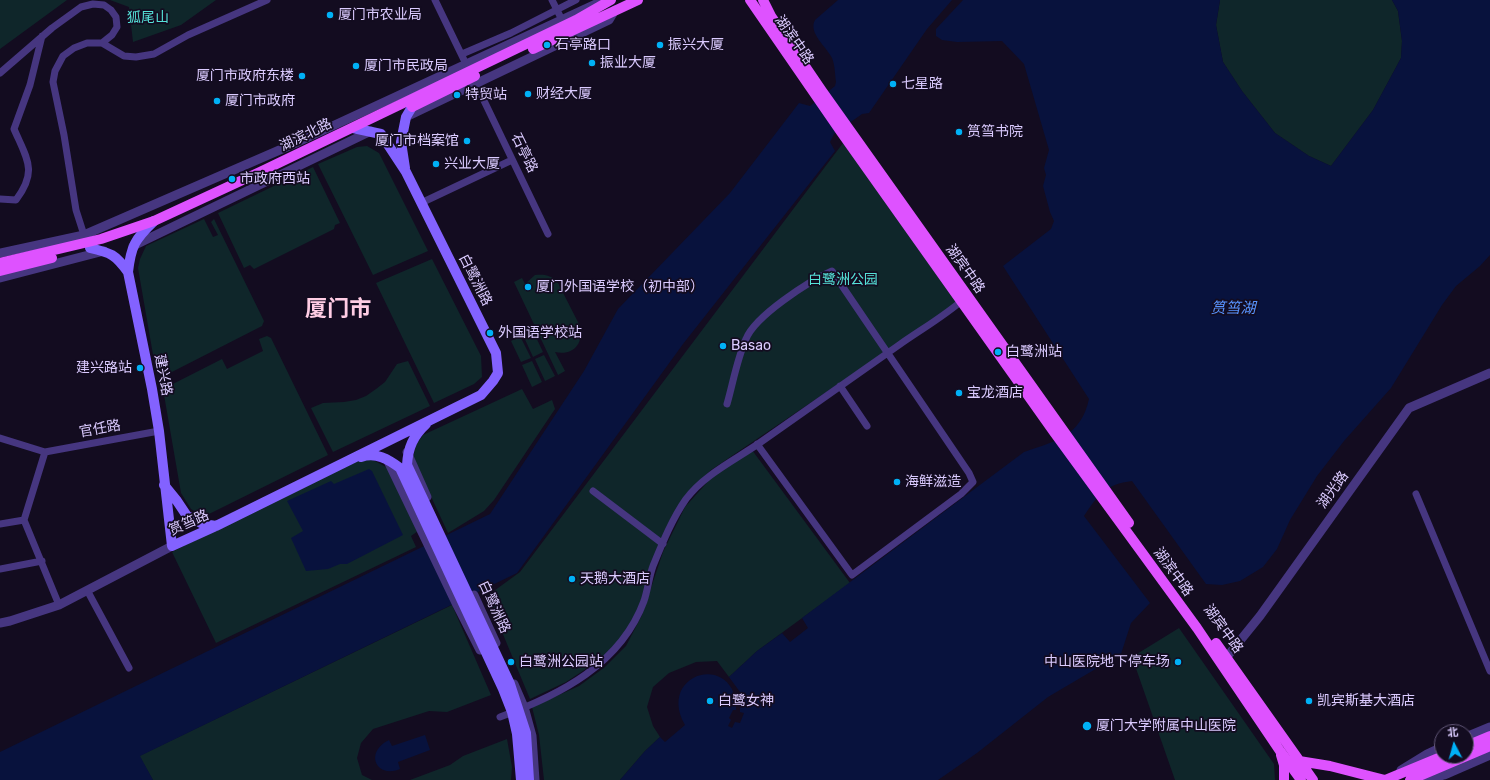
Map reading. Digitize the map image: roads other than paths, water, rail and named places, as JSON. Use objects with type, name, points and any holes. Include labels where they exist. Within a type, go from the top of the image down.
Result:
[{"type":"main road","name":"湖滨北路","points":[[0,263],[101,239],[154,221],[262,172],[353,128],[576,20],[611,0]]},
{"type":"main road","points":[[615,10],[638,0]]},
{"type":"main road","name":"湖滨中路","points":[[750,0],[819,93]]},
{"type":"main road","points":[[763,0],[771,16],[819,93]]},
{"type":"main road","name":"白鹭洲路","points":[[406,172],[401,142],[406,118],[412,107],[615,10]]},
{"type":"main road","name":"湖宾中路","points":[[819,93],[1057,430],[1226,658],[1314,780]]},
{"type":"main road","name":"白鹭洲路","points":[[353,128],[381,134],[406,172],[496,353],[498,373],[480,395],[386,441]]},
{"type":"main road","name":"建兴路","points":[[154,221],[141,233],[133,246],[130,253],[128,272],[159,431],[172,546]]},
{"type":"main road","name":"建兴路","points":[[0,271],[90,248],[104,251],[117,257],[128,272]]},
{"type":"main road","name":"白鹭洲路","points":[[433,418],[418,431],[407,452],[407,466],[436,538]]},
{"type":"main road","name":"筼筜路","points":[[172,546],[216,526],[386,441]]},
{"type":"main road","name":"白鹭洲路","points":[[346,461],[370,454],[387,459],[400,468],[510,684],[516,711],[520,780]]},
{"type":"main road","points":[[164,485],[187,516],[203,524],[216,526]]},
{"type":"main road","name":"湖滨中路","points":[[1106,498],[1301,780]]},
{"type":"main road","name":"白鹭洲路","points":[[516,711],[526,733],[529,780]]},
{"type":"main road","points":[[1474,743],[1490,736]]},
{"type":"main road","points":[[1410,780],[1490,746]]},
{"type":"main road","points":[[1280,751],[1284,765],[1284,780]]},
{"type":"main road","points":[[1299,761],[1330,766],[1385,780],[1434,760]]},
{"type":"street","points":[[84,235],[76,210],[64,135],[53,82],[58,64],[63,56],[74,48],[87,42],[102,44],[124,56],[136,57],[154,54],[188,35],[267,0]]},
{"type":"street","points":[[435,0],[466,64]]},
{"type":"street","points":[[552,0],[562,20]]},
{"type":"street","points":[[462,54],[511,33],[576,0]]},
{"type":"street","points":[[0,253],[84,235],[298,142],[604,0]]},
{"type":"street","points":[[0,73],[42,36],[81,7],[93,4],[104,5],[111,10],[116,17],[117,27],[112,35],[102,44]]},
{"type":"street","points":[[406,118],[609,20],[615,10]]},
{"type":"street","points":[[0,199],[16,200],[23,191],[28,179],[29,165],[14,129],[30,85],[42,36]]},
{"type":"street","name":"石亭路","points":[[476,84],[548,234]]},
{"type":"street","points":[[133,246],[371,131]]},
{"type":"street","points":[[421,203],[512,160]]},
{"type":"street","points":[[0,278],[104,251]]},
{"type":"street","points":[[727,404],[746,337],[762,319],[785,299],[817,277],[832,271],[969,473],[973,482],[961,494],[852,575],[757,444]]},
{"type":"street","points":[[500,717],[555,693],[585,676],[620,644],[629,631],[644,601],[653,567],[676,516],[687,499],[711,475],[887,354],[964,298]]},
{"type":"street","name":"湖光路","points":[[1226,658],[1260,616],[1409,408],[1490,373]]},
{"type":"street","points":[[840,386],[867,426]]},
{"type":"street","name":"官任路","points":[[0,438],[45,452],[159,431]]},
{"type":"street","points":[[45,452],[24,520],[59,605]]},
{"type":"street","points":[[592,491],[663,544]]},
{"type":"street","points":[[1416,494],[1490,671]]},
{"type":"street","points":[[0,524],[24,520]]},
{"type":"street","name":"白鹭洲路","points":[[436,538],[466,600],[498,684],[532,736],[535,780]]},
{"type":"street","name":"筼筜路","points":[[0,623],[10,622],[59,605],[172,546]]},
{"type":"street","points":[[0,569],[42,561]]},
{"type":"street","points":[[87,590],[129,668]]},
{"type":"street","points":[[1474,734],[1490,727]]},
{"type":"street","points":[[1385,780],[1434,751]]},
{"type":"street","points":[[1424,780],[1444,774],[1490,755]]},
{"type":"water","points":[[838,0],[952,0],[927,29],[869,113],[862,114],[834,134],[830,142],[835,151],[683,344],[517,573],[140,756],[153,780],[0,780],[0,752],[490,514],[584,371],[618,309],[730,193],[799,103],[810,106],[835,86],[836,82],[832,58],[816,35],[813,25],[815,20]]},
{"type":"water","name":"筼筜湖","points":[[963,0],[1220,0],[1216,25],[1223,62],[1242,91],[1275,133],[1309,156],[1331,166],[1373,110],[1401,58],[1402,41],[1398,11],[1392,0],[1490,0],[1490,255],[1480,266],[1456,286],[1442,305],[1391,388],[1344,441],[1317,476],[1290,520],[1277,549],[1263,567],[1240,581],[1222,585],[1206,584],[1132,481],[1109,488],[1098,496],[1084,516],[1150,603],[1131,623],[1121,654],[1048,697],[977,753],[938,780],[620,780],[645,751],[660,737],[665,742],[685,725],[679,710],[679,696],[684,686],[692,678],[703,675],[714,675],[724,680],[732,689],[736,698],[736,710],[733,710],[729,718],[731,720],[728,726],[732,728],[735,722],[740,723],[744,713],[740,712],[740,692],[729,677],[757,651],[782,633],[790,642],[808,628],[802,618],[1024,452],[1057,440],[1066,435],[1080,421],[1085,411],[1089,399],[1003,266],[1051,229],[1054,221],[1043,186],[1046,175],[1044,168],[1049,150],[1024,64],[1002,41],[957,42],[942,40],[936,36],[936,29]]},
{"type":"water","points":[[369,469],[372,471],[403,535],[347,564],[340,564],[328,569],[306,571],[291,538],[303,531],[287,501],[331,481],[334,484]]},
{"type":"water","points":[[425,735],[430,750],[398,762],[400,769],[392,771],[385,770],[379,767],[376,763],[375,757],[377,751],[381,745],[389,740],[392,746]]},
{"type":"place","name":"厦门市农业局","points":[[330,15]]},
{"type":"place","name":"石亭路口","points":[[547,45]]},
{"type":"place","name":"振兴大厦","points":[[660,45]]},
{"type":"place","name":"振业大厦","points":[[592,63]]},
{"type":"place","name":"厦门市民政局","points":[[356,66]]},
{"type":"place","name":"厦门市政府东楼","points":[[302,76]]},
{"type":"place","name":"七星路","points":[[893,84]]},
{"type":"place","name":"财经大厦","points":[[528,94]]},
{"type":"place","name":"特贸站","points":[[457,95]]},
{"type":"place","name":"厦门市政府","points":[[217,101]]},
{"type":"place","name":"筼筜书院","points":[[959,132]]},
{"type":"place","name":"厦门市档案馆","points":[[467,141]]},
{"type":"place","name":"兴业大厦","points":[[436,164]]},
{"type":"place","name":"市政府西站","points":[[232,179]]},
{"type":"place","name":"厦门外国语学校（初中部）","points":[[528,287]]},
{"type":"place","name":"外国语学校站","points":[[490,333]]},
{"type":"place","name":"Basao","points":[[723,346]]},
{"type":"place","name":"白鹭洲站","points":[[998,352]]},
{"type":"place","name":"建兴路站","points":[[140,368]]},
{"type":"place","name":"宝龙酒店","points":[[959,393]]},
{"type":"place","name":"海鲜滋造","points":[[897,482]]},
{"type":"place","name":"天鹅大酒店","points":[[572,579]]},
{"type":"place","name":"白鹭洲公园站","points":[[511,662]]},
{"type":"place","name":"中山医院地下停车场","points":[[1178,662]]},
{"type":"place","name":"白鹭女神","points":[[710,701]]},
{"type":"place","name":"凯宾斯基大酒店","points":[[1309,701]]},
{"type":"place","name":"厦门大学附属中山医院","points":[[1087,726]]},
{"type":"district","name":"厦门市","points":[[338,310]]},
{"type":"park label","name":"狐尾山","points":[[148,18]]},
{"type":"park label","name":"白鹭洲公园","points":[[843,280]]}]
